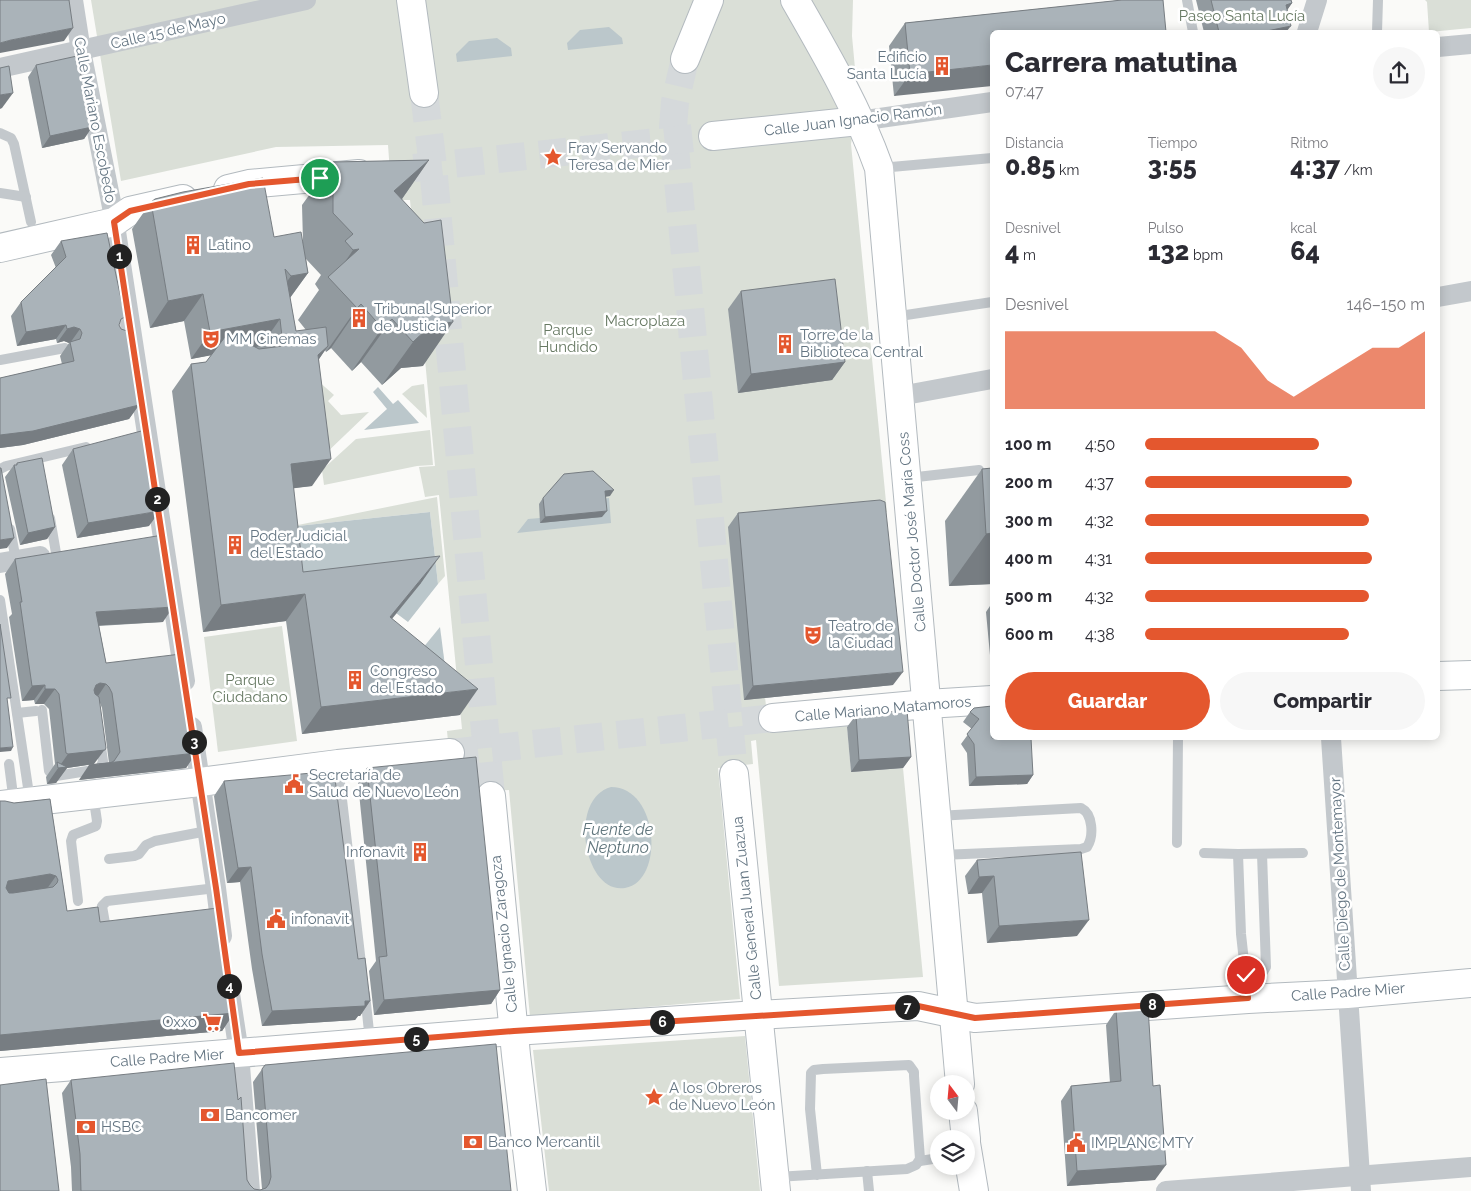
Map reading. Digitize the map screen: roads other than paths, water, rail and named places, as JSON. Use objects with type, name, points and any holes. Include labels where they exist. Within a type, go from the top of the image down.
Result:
[{"type":"street","name":"Calle Mariano Escobedo","points":[[73,0],[81,51],[119,213],[128,336],[142,434],[153,538],[189,708],[216,888],[214,919],[225,962],[239,1053],[250,1191]]},
{"type":"street","name":"Calle 15 de Mayo","points":[[0,68],[306,0]]},
{"type":"street","points":[[411,0],[424,93]]},
{"type":"street","points":[[685,58],[709,0]]},
{"type":"street","name":"Calle Doctor José María Coss","points":[[795,0],[859,121],[879,168],[959,1075]]},
{"type":"street","points":[[1308,30],[1317,0]]},
{"type":"street","points":[[1440,47],[1471,44]]},
{"type":"street","name":"Calle Juan Ignacio Ramón","points":[[713,136],[859,121],[990,102]]},
{"type":"street","points":[[0,248],[119,213],[249,184],[381,172]]},
{"type":"street","points":[[0,229],[28,210],[119,213]]},
{"type":"street","points":[[1440,297],[1471,291]]},
{"type":"street","points":[[900,396],[990,379]]},
{"type":"street","points":[[8,561],[66,552]]},
{"type":"street","points":[[1440,676],[1471,675]]},
{"type":"street","name":"Calle Mariano Matamoros","points":[[772,718],[990,700]]},
{"type":"street","name":"Calle Diego de Montemayor","points":[[1331,740],[1360,1183]]},
{"type":"street","points":[[15,803],[338,764],[450,753]]},
{"type":"street","name":"Calle General Juan Zuazua","points":[[734,774],[775,1184]]},
{"type":"street","name":"Calle Ignacio Zaragoza","points":[[491,796],[532,1191]]},
{"type":"street","name":"Calle Padre Mier","points":[[0,1072],[514,1031],[758,1015],[918,1006],[975,1018],[1247,987],[1347,994],[1471,983]]},
{"type":"street","points":[[1166,1191],[1360,1183],[1471,1167]]},
{"type":"street","points":[[971,1175],[974,1191]]},
{"type":"lane","points":[[1187,0],[1193,30]]},
{"type":"lane","points":[[1377,30],[1378,0]]},
{"type":"lane","points":[[0,133],[11,138],[14,144],[28,210]]},
{"type":"lane","points":[[879,168],[990,158]]},
{"type":"lane","points":[[0,194],[28,210]]},
{"type":"lane","points":[[892,317],[990,302]]},
{"type":"lane","points":[[0,360],[65,348]]},
{"type":"lane","points":[[0,469],[6,466],[40,463],[93,446]]},
{"type":"lane","points":[[907,478],[979,470]]},
{"type":"lane","points":[[48,507],[66,552]]},
{"type":"lane","points":[[7,516],[8,561]]},
{"type":"lane","points":[[0,600],[24,763],[15,803]]},
{"type":"lane","points":[[17,713],[39,710],[49,771],[56,776],[100,769],[103,761],[99,735]]},
{"type":"lane","points":[[1177,843],[1178,740]]},
{"type":"lane","points":[[15,803],[4,765],[24,763]]},
{"type":"lane","points":[[338,764],[370,1042]]},
{"type":"lane","points":[[78,902],[71,841],[74,835],[96,826],[93,794]]},
{"type":"lane","points":[[937,816],[1081,808],[1087,811],[1090,817],[1090,843],[1087,847],[1081,849],[940,855]]},
{"type":"lane","points":[[109,860],[139,854],[146,845],[155,840],[207,831]]},
{"type":"lane","points":[[1204,853],[1303,853]]},
{"type":"lane","points":[[1238,854],[1241,934],[1247,987]]},
{"type":"lane","points":[[1247,987],[1266,968],[1262,854]]},
{"type":"lane","points":[[125,927],[115,928],[107,926],[102,906],[104,903],[111,900],[216,888]]},
{"type":"lane","points":[[817,1175],[810,1108],[810,1076],[814,1070],[818,1069],[909,1065],[914,1072],[920,1161]]},
{"type":"lane","points":[[775,1184],[817,1175],[910,1168],[920,1161],[930,1159]]},
{"type":"lane","points":[[867,1171],[870,1191]]},
{"type":"water","points":[[609,27],[622,38],[623,44],[568,50],[567,43],[580,30]]},
{"type":"water","points":[[497,38],[511,48],[512,56],[457,62],[456,54],[469,41]]},
{"type":"water","points":[[378,387],[393,404],[398,400],[419,423],[364,430],[387,409],[373,392]]},
{"type":"water","points":[[609,498],[611,523],[517,533],[528,519],[540,518],[600,499]]},
{"type":"water","points":[[430,512],[438,584],[408,622],[396,613],[420,584],[296,598],[288,527]]},
{"type":"water","points":[[440,627],[449,697],[409,665]]},
{"type":"water","name":"Fuente de Neptuno","points":[[611,787],[627,791],[639,802],[647,817],[651,835],[651,853],[646,869],[638,882],[625,888],[611,886],[599,877],[591,862],[586,845],[585,826],[589,809],[597,795]]},
{"type":"tunnel","points":[[685,59],[675,102],[673,127],[734,774]]},
{"type":"tunnel","points":[[424,93],[433,166],[491,796]]},
{"type":"tunnel","points":[[414,168],[713,136]]},
{"type":"tunnel","points":[[450,753],[773,718]]},
{"type":"place","name":"Edificio Santa Lucía","points":[[942,66]]},
{"type":"place","name":"Fray Servando Teresa de Mier","points":[[553,157]]},
{"type":"place","name":"Latino","points":[[193,245]]},
{"type":"place","name":"Tribunal Superior de Justicia","points":[[359,318]]},
{"type":"place","name":"MM Cinemas","points":[[211,339]]},
{"type":"place","name":"Torre de la Biblioteca Central","points":[[785,344]]},
{"type":"place","name":"Poder Judicial del Estado","points":[[235,545]]},
{"type":"place","name":"Teatro de la Ciudad","points":[[813,635]]},
{"type":"place","name":"Congreso del Estado","points":[[355,680]]},
{"type":"place","name":"Secretaría de Salud de Nuevo León","points":[[294,784]]},
{"type":"place","name":"Infonavit","points":[[420,852]]},
{"type":"place","name":"infonavit","points":[[276,919]]},
{"type":"place","name":"Oxxo","points":[[212,1022]]},
{"type":"place","name":"A los Obreros de Nuevo León","points":[[654,1097]]},
{"type":"place","name":"Bancomer","points":[[210,1115]]},
{"type":"place","name":"HSBC","points":[[86,1127]]},
{"type":"place","name":"Banco Mercantil","points":[[473,1142]]},
{"type":"place","name":"IMPLANC MTY","points":[[1076,1143]]},
{"type":"park label","name":"Paseo Santa Lucía","points":[[1242,16]]},
{"type":"park label","name":"Macroplaza","points":[[645,321]]},
{"type":"park label","name":"Parque Hundido","points":[[568,338]]},
{"type":"park label","name":"Parque Ciudadano","points":[[250,688]]}]
